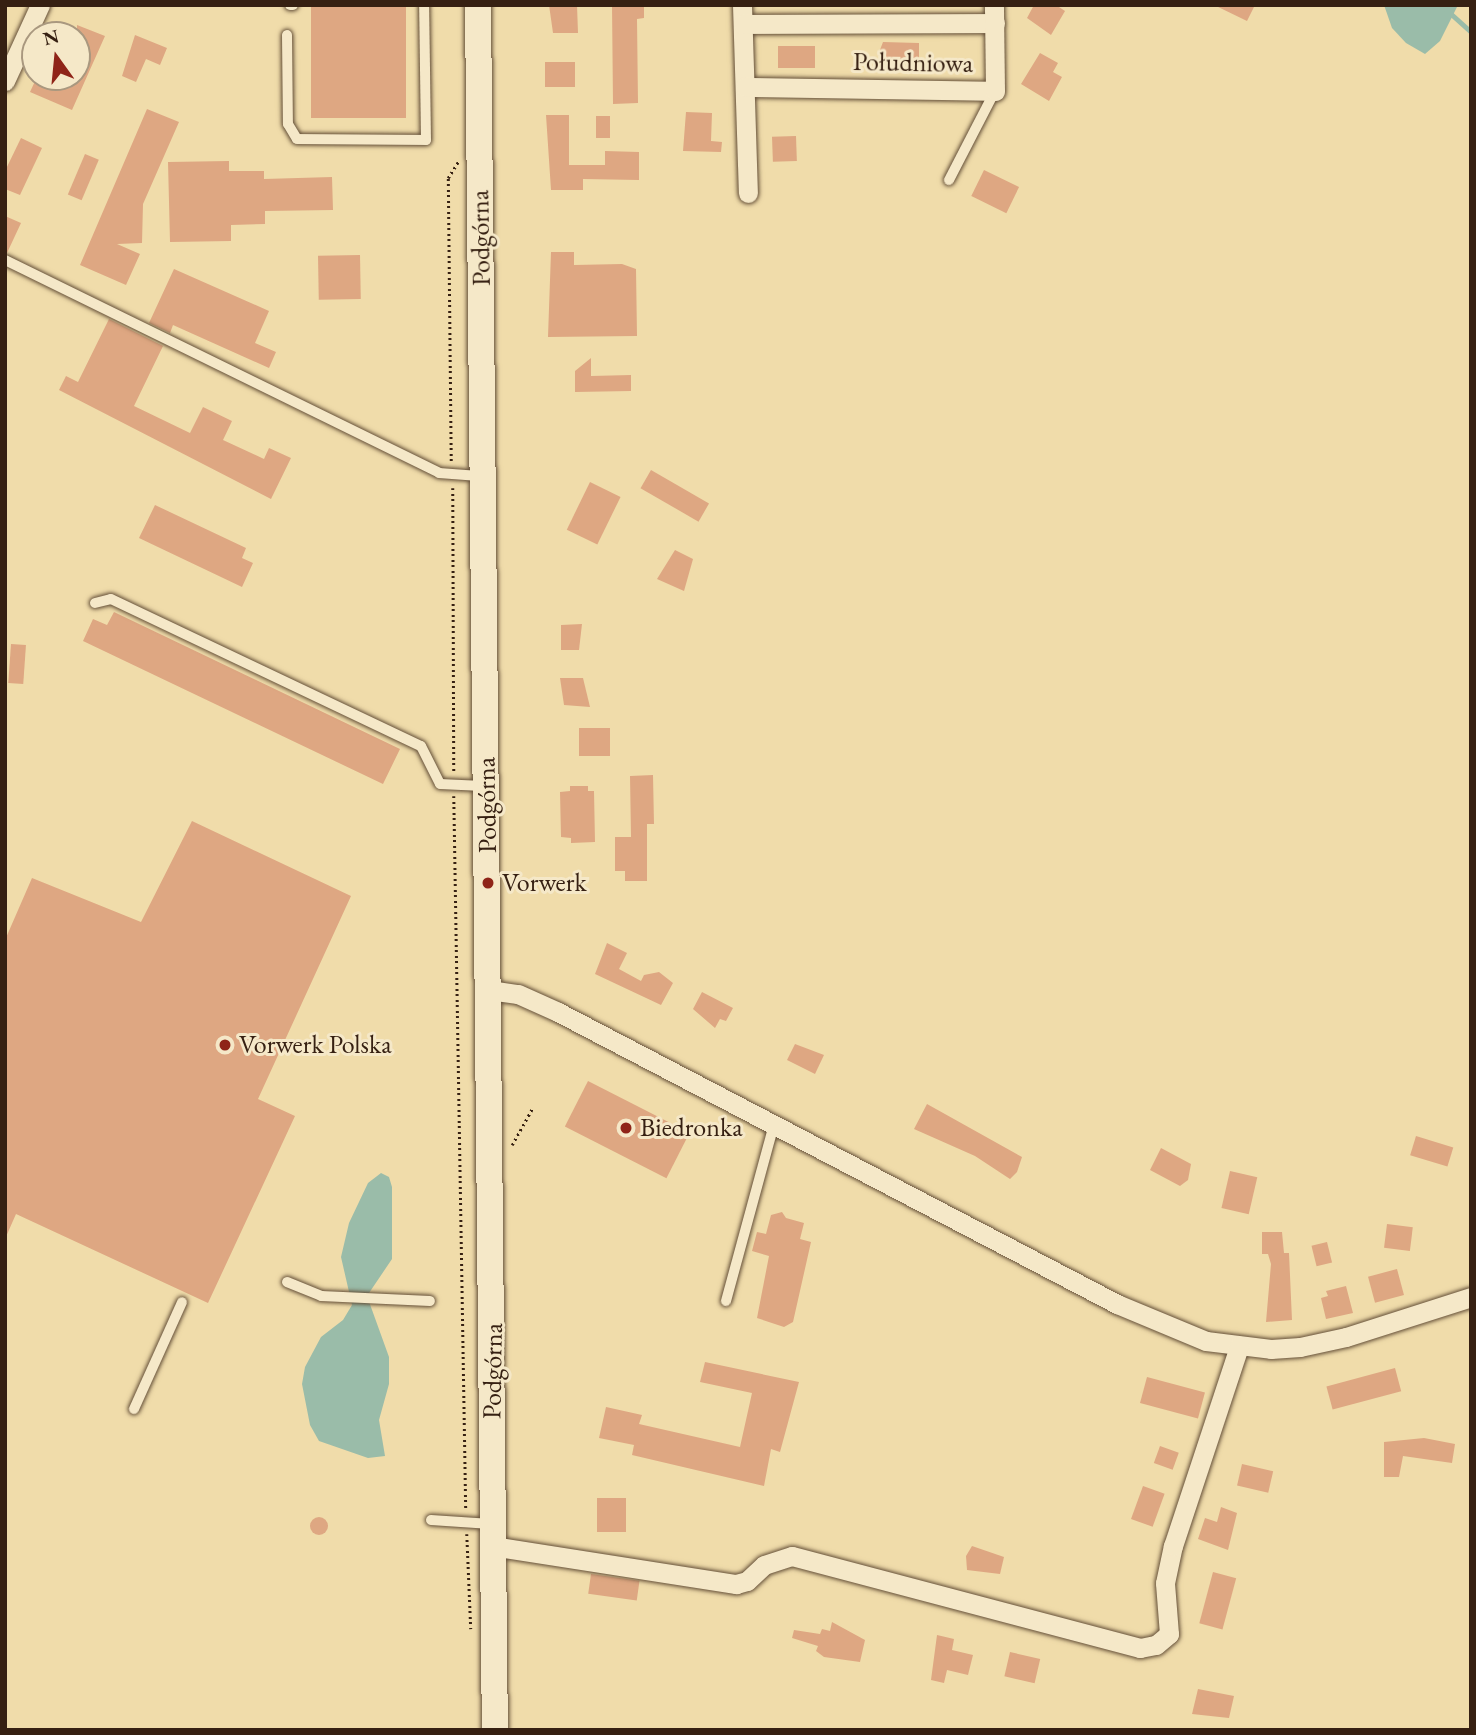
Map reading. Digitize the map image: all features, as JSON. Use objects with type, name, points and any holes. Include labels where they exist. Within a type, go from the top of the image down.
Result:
[{"type":"main road","name":"Podgórna","points":[[478,5],[489,989],[484,1531],[495,1730]]},
{"type":"street","points":[[5,81],[40,5]]},
{"type":"street","points":[[748,193],[743,15],[995,14]]},
{"type":"street","name":"Południowa","points":[[745,88],[995,91],[995,14]]},
{"type":"street","points":[[489,989],[517,994],[558,1012],[1116,1304],[1206,1341],[1271,1349],[1318,1343],[1471,1297]]},
{"type":"street","points":[[484,1531],[736,1584],[747,1581],[764,1565],[792,1556],[1140,1648],[1156,1645],[1169,1634],[1165,1583],[1173,1546],[1239,1346]]},
{"type":"lane","points":[[287,35],[288,124],[297,139],[426,140],[424,5]]},
{"type":"lane","points":[[949,180],[995,91]]},
{"type":"lane","points":[[5,260],[439,473],[484,477]]},
{"type":"lane","points":[[95,603],[111,599],[421,746],[440,784],[487,786]]},
{"type":"lane","points":[[726,1300],[774,1124]]},
{"type":"lane","points":[[287,1282],[321,1296],[430,1301]]},
{"type":"lane","points":[[134,1409],[182,1302]]},
{"type":"lane","points":[[431,1520],[484,1531]]},
{"type":"path","points":[[461,157],[448,178],[452,474],[457,515],[454,785],[484,1531],[472,1636]]},
{"type":"shaded area","points":[[1384,5],[1458,5],[1440,41],[1425,54],[1406,43],[1392,28]]},
{"type":"shaded area","points":[[381,1173],[389,1177],[392,1187],[392,1259],[367,1296],[389,1357],[389,1384],[379,1420],[385,1456],[368,1458],[319,1441],[310,1425],[302,1384],[305,1367],[321,1337],[343,1320],[352,1305],[341,1257],[349,1223],[368,1183]]},
{"type":"building","points":[[311,5],[406,5],[406,118],[311,118]]},
{"type":"building","points":[[549,5],[577,5],[578,33],[553,33]]},
{"type":"building","points":[[612,5],[644,5],[644,18],[637,19],[638,103],[613,104]]},
{"type":"building","points":[[1034,5],[1056,5],[1065,11],[1051,35],[1027,18]]},
{"type":"building","points":[[1214,5],[1255,5],[1247,21]]},
{"type":"building","points":[[91,30],[105,36],[91,67]]},
{"type":"building","points":[[135,35],[167,48],[160,65],[146,59],[136,82],[122,76]]},
{"type":"building","points":[[883,42],[919,43],[919,59],[904,59],[904,67],[890,67],[878,55]]},
{"type":"building","points":[[778,46],[815,46],[815,68],[778,68]]},
{"type":"building","points":[[1040,53],[1058,63],[1053,72],[1062,77],[1049,101],[1021,84]]},
{"type":"building","points":[[545,62],[575,62],[575,87],[545,87]]},
{"type":"building","points":[[30,91],[80,91],[72,110]]},
{"type":"building","points":[[147,109],[179,122],[143,204],[142,243],[117,244],[140,254],[126,285],[80,265]]},
{"type":"building","points":[[686,112],[712,113],[711,141],[722,142],[721,152],[683,151]]},
{"type":"building","points":[[546,115],[569,115],[569,165],[605,165],[605,151],[639,152],[639,180],[583,179],[583,190],[551,190]]},
{"type":"building","points":[[596,116],[610,116],[610,138],[596,138]]},
{"type":"building","points":[[796,136],[797,161],[773,162],[772,137]]},
{"type":"building","points":[[21,138],[42,148],[20,195],[5,189],[5,171]]},
{"type":"building","points":[[85,154],[99,160],[82,200],[68,195]]},
{"type":"building","points":[[229,161],[229,171],[264,171],[264,179],[332,177],[333,210],[265,211],[265,224],[231,225],[231,241],[170,242],[168,162]]},
{"type":"building","points":[[984,170],[1019,187],[1006,213],[971,196]]},
{"type":"building","points":[[5,216],[21,223],[7,253],[5,253]]},
{"type":"building","points":[[551,252],[574,252],[574,265],[622,264],[636,269],[637,336],[548,337]]},
{"type":"building","points":[[360,255],[361,299],[319,300],[318,256]]},
{"type":"building","points":[[174,269],[269,311],[255,343],[276,352],[269,368],[173,325],[170,333],[149,323]]},
{"type":"building","points":[[109,319],[163,346],[134,406],[190,433],[203,407],[232,421],[223,440],[264,459],[269,448],[291,458],[271,499],[59,390],[66,376],[78,382]]},
{"type":"building","points":[[591,358],[591,376],[631,375],[631,391],[575,392],[575,371]]},
{"type":"building","points":[[651,470],[709,504],[699,522],[640,488]]},
{"type":"building","points":[[590,482],[621,497],[597,545],[567,530]]},
{"type":"building","points":[[155,505],[246,548],[242,558],[253,563],[242,587],[139,538]]},
{"type":"building","points":[[675,550],[693,559],[684,591],[657,579]]},
{"type":"building","points":[[114,612],[400,749],[383,784],[83,641],[93,619],[107,625]]},
{"type":"building","points":[[582,624],[579,650],[561,650],[561,625]]},
{"type":"building","points":[[11,644],[26,645],[23,684],[8,683]]},
{"type":"building","points":[[560,678],[583,678],[590,707],[564,705]]},
{"type":"building","points":[[579,728],[610,728],[610,756],[579,756]]},
{"type":"building","points":[[653,775],[654,824],[647,824],[647,881],[625,881],[625,871],[615,871],[615,837],[631,837],[630,776]]},
{"type":"building","points":[[570,786],[588,786],[588,791],[594,791],[595,842],[571,843],[571,838],[561,837],[560,792],[570,791]]},
{"type":"building","points":[[192,821],[351,896],[258,1099],[295,1116],[208,1303],[16,1214],[5,1239],[5,940],[32,878],[141,922]]},
{"type":"building","points":[[607,943],[627,953],[619,969],[641,981],[644,975],[659,972],[673,983],[661,1005],[595,974]]},
{"type":"building","points":[[702,992],[733,1008],[726,1021],[720,1019],[715,1028],[693,1009]]},
{"type":"building","points":[[795,1044],[824,1055],[815,1074],[787,1060]]},
{"type":"building","name":"Biedronka","points":[[588,1081],[690,1133],[666,1178],[565,1126]]},
{"type":"building","points":[[927,1104],[1022,1157],[1017,1172],[1010,1179],[975,1156],[914,1129]]},
{"type":"building","points":[[1416,1136],[1453,1147],[1447,1167],[1410,1155]]},
{"type":"building","points":[[1161,1148],[1191,1164],[1188,1180],[1180,1186],[1150,1170]]},
{"type":"building","points":[[1230,1171],[1257,1177],[1249,1214],[1221,1208]]},
{"type":"building","points":[[782,1212],[786,1218],[804,1223],[800,1239],[811,1242],[793,1322],[784,1327],[757,1318],[769,1256],[752,1251],[757,1232],[766,1234],[771,1215]]},
{"type":"building","points":[[1387,1224],[1413,1227],[1410,1251],[1384,1248]]},
{"type":"building","points":[[1262,1232],[1282,1232],[1284,1253],[1289,1253],[1292,1320],[1266,1322],[1271,1264],[1268,1254],[1262,1254]]},
{"type":"building","points":[[1327,1242],[1332,1262],[1317,1266],[1311,1246]]},
{"type":"building","points":[[1397,1269],[1404,1295],[1375,1303],[1368,1277]]},
{"type":"building","points":[[1346,1286],[1353,1313],[1326,1319],[1321,1298],[1328,1296],[1326,1291]]},
{"type":"building","points":[[705,1362],[799,1382],[780,1452],[771,1449],[764,1486],[632,1455],[634,1445],[599,1438],[606,1407],[642,1415],[639,1424],[740,1447],[752,1393],[700,1382]]},
{"type":"building","points":[[1395,1368],[1401,1391],[1333,1410],[1326,1386]]},
{"type":"building","points":[[1147,1377],[1205,1393],[1198,1419],[1140,1403]]},
{"type":"building","points":[[1424,1438],[1455,1444],[1452,1463],[1403,1456],[1399,1477],[1384,1477],[1384,1442]]},
{"type":"building","points":[[1160,1446],[1179,1453],[1173,1470],[1154,1463]]},
{"type":"building","points":[[1242,1464],[1273,1471],[1268,1493],[1237,1485]]},
{"type":"building","points":[[1143,1486],[1165,1494],[1153,1527],[1131,1519]]},
{"type":"building","points":[[597,1498],[626,1498],[626,1532],[597,1532]]},
{"type":"building","points":[[1221,1507],[1237,1513],[1228,1550],[1198,1539],[1205,1518],[1217,1522]]},
{"type":"building","points":[[319,1517],[325,1520],[328,1526],[325,1532],[319,1535],[313,1532],[310,1526],[313,1520]]},
{"type":"building","points":[[972,1546],[1004,1557],[1000,1574],[967,1570],[966,1556]]},
{"type":"building","points":[[1213,1572],[1236,1578],[1222,1629],[1199,1623]]},
{"type":"building","points":[[591,1574],[640,1581],[637,1601],[588,1594]]},
{"type":"building","points":[[832,1622],[865,1640],[860,1662],[824,1657],[816,1651],[818,1646],[792,1638],[794,1630],[820,1634],[822,1629],[830,1631]]},
{"type":"building","points":[[937,1635],[954,1639],[952,1650],[973,1655],[968,1675],[947,1670],[944,1683],[931,1680]]},
{"type":"building","points":[[1010,1652],[1040,1659],[1035,1683],[1004,1676]]},
{"type":"building","points":[[1198,1689],[1234,1696],[1229,1718],[1192,1714]]},
{"type":"waterway","points":[[1441,5],[1471,32]]},
{"type":"place","name":"Vorwerk","points":[[488,883]]},
{"type":"place","name":"Vorwerk Polska","points":[[225,1045]]},
{"type":"place","name":"Biedronka","points":[[626,1128]]}]
